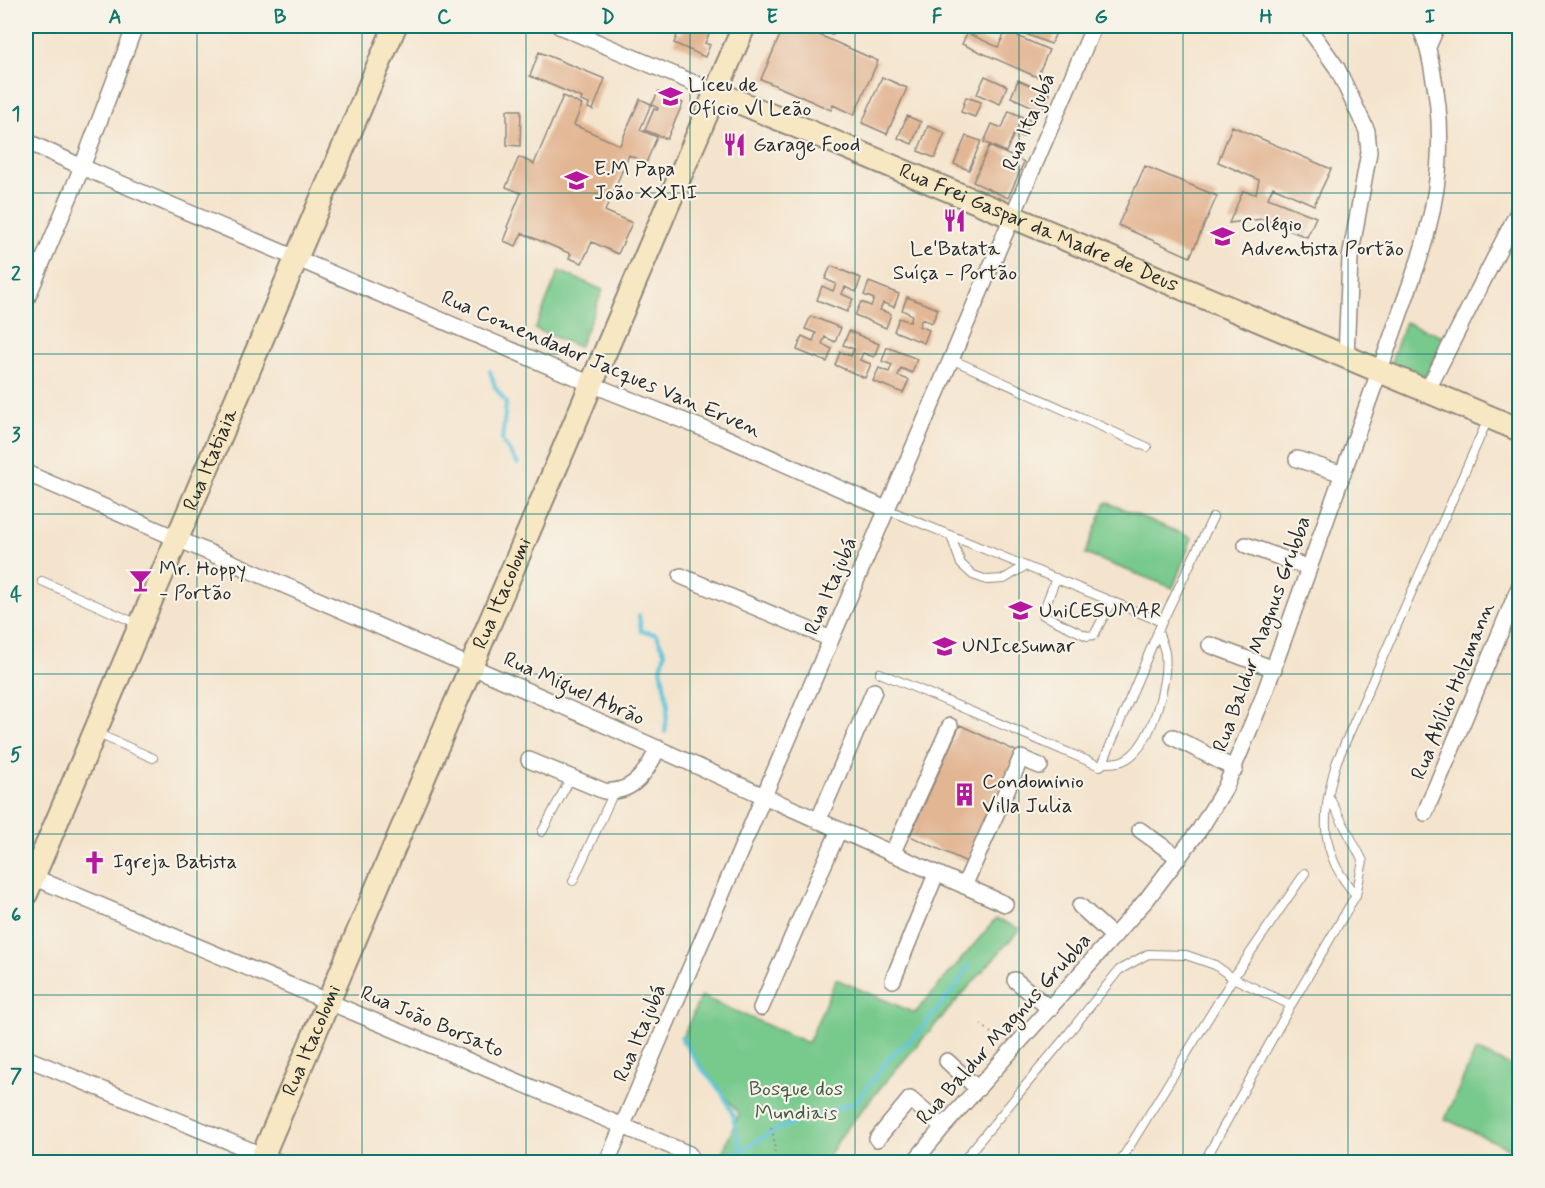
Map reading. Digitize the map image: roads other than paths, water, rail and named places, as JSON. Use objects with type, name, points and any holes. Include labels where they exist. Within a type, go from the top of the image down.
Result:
[{"type":"main road","name":"Rua Itatiaia","points":[[28,882],[395,26]]},
{"type":"main road","name":"Rua Itacolomi","points":[[267,1160],[329,1001],[744,26]]},
{"type":"main road","name":"Rua Frei Gaspar da Madre de Deus","points":[[716,92],[1520,430]]},
{"type":"street","points":[[26,301],[82,167],[135,26]]},
{"type":"street","name":"Rua Frei Gaspar da Madre de Deus","points":[[559,26],[716,92]]},
{"type":"street","name":"Rua Itajubá","points":[[607,1162],[1094,26]]},
{"type":"street","points":[[1307,26],[1337,68],[1367,131],[1369,141],[1350,258],[1346,357]]},
{"type":"street","name":"Rua Baldur Magnus Grubba","points":[[914,1162],[1114,937],[1179,858],[1213,809],[1234,769],[1274,669],[1424,245],[1437,189],[1441,124],[1428,47],[1419,26]]},
{"type":"street","points":[[1428,47],[1437,26]]},
{"type":"street","name":"Rua Comendador Jacques Van Erven","points":[[26,141],[591,384],[722,436],[886,509]]},
{"type":"street","points":[[1427,391],[1520,208]]},
{"type":"street","points":[[1297,459],[1343,474]]},
{"type":"street","name":"Rua Miguel Abrão","points":[[26,473],[658,748],[1005,904]]},
{"type":"street","points":[[1246,545],[1310,568]]},
{"type":"street","points":[[681,576],[831,639]]},
{"type":"street","name":"Rua Abílio Holzmann","points":[[1425,813],[1520,585]]},
{"type":"street","points":[[1210,645],[1274,669]]},
{"type":"street","points":[[818,821],[874,691]]},
{"type":"street","points":[[892,854],[950,726]]},
{"type":"street","points":[[1173,737],[1234,769]]},
{"type":"street","points":[[529,760],[604,791],[614,792],[633,785],[651,764],[658,748]]},
{"type":"street","points":[[964,886],[1021,758],[1040,766]]},
{"type":"street","points":[[761,1008],[839,830]]},
{"type":"street","points":[[1140,830],[1179,858]]},
{"type":"street","points":[[893,980],[936,873]]},
{"type":"street","name":"Rua João Borsato","points":[[28,882],[329,1001],[689,1154]]},
{"type":"street","points":[[1080,906],[1114,937]]},
{"type":"street","points":[[1015,980],[1050,1009]]},
{"type":"street","points":[[26,1058],[267,1160]]},
{"type":"street","points":[[947,1061],[978,1089]]},
{"type":"street","points":[[877,1139],[910,1099],[943,1127]]},
{"type":"lane","points":[[951,359],[1148,447]]},
{"type":"lane","points":[[1356,895],[1342,880],[1327,843],[1326,819],[1331,779],[1489,417]]},
{"type":"lane","name":"Rua Comendador Jacques Van Erven","points":[[886,509],[1112,601],[1160,627]]},
{"type":"lane","points":[[1103,763],[1160,627],[1213,517]]},
{"type":"lane","points":[[951,536],[962,564],[973,575],[987,580],[1005,579],[1024,566]]},
{"type":"lane","points":[[1056,578],[1043,615],[1087,636],[1094,635],[1112,601]]},
{"type":"lane","points":[[42,581],[140,625]]},
{"type":"lane","points":[[880,673],[1100,766],[1103,763],[1122,761],[1127,758],[1137,749],[1154,721],[1165,675],[1165,653],[1160,627]]},
{"type":"lane","points":[[94,732],[153,758]]},
{"type":"lane","points":[[543,832],[571,777]]},
{"type":"lane","points":[[573,881],[614,792]]},
{"type":"lane","points":[[1204,1162],[1291,1005],[1356,895],[1363,861],[1329,797]]},
{"type":"lane","points":[[1120,1162],[1233,978],[1305,873]]},
{"type":"lane","points":[[962,1162],[1119,970],[1148,954],[1186,954],[1215,965],[1233,978],[1291,1005]]},
{"type":"waterway","points":[[490,371],[495,387],[506,403],[502,441],[518,464]]},
{"type":"waterway","points":[[639,615],[641,631],[656,634],[665,653],[661,668],[668,705],[665,732]]},
{"type":"waterway","points":[[729,1162],[741,1150],[778,1129],[856,1102],[890,1057],[917,1034],[970,965]]},
{"type":"waterway","points":[[681,1037],[698,1064],[722,1093],[732,1113],[741,1150]]},
{"type":"place","name":"Líceu de Ofício Vl Leão","points":[[670,97]]},
{"type":"place","name":"Garage Food","points":[[735,145]]},
{"type":"place","name":"E.M Papa João XXIII","points":[[576,181]]},
{"type":"place","name":"Le'Batata Suíça - Portão","points":[[955,221]]},
{"type":"place","name":"Colégio Adventista Portão","points":[[1223,237]]},
{"type":"place","name":"Mr. Hoppy - Portão","points":[[141,581]]},
{"type":"place","name":"UniCESUMAR","points":[[1021,611]]},
{"type":"place","name":"UNIcesumar","points":[[944,646]]},
{"type":"place","name":"Condominio Villa Julia","points":[[964,794]]},
{"type":"place","name":"Igreja Batista","points":[[95,862]]},
{"type":"park label","name":"Bosque dos Mundiais","points":[[796,1101]]}]
